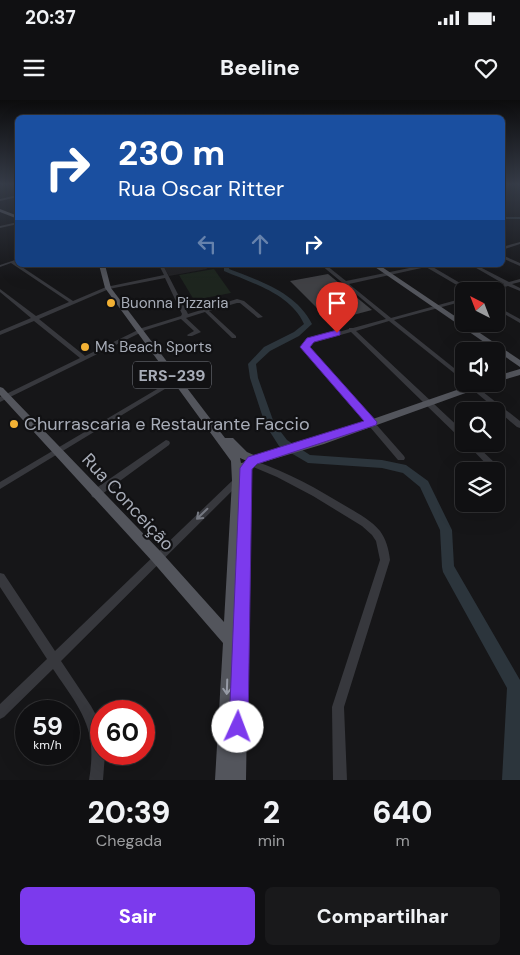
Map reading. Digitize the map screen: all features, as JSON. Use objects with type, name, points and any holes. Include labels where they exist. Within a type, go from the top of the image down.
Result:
[{"type":"main road","name":"ERS-239","points":[[103,267],[110,287],[178,379],[245,461]]},
{"type":"main road","name":"ERS-239","points":[[106,267],[110,287]]},
{"type":"main road","points":[[378,267],[455,315]]},
{"type":"main road","points":[[383,267],[389,273]]},
{"type":"main road","points":[[440,306],[520,364]]},
{"type":"main road","points":[[480,332],[520,358]]},
{"type":"main road","points":[[505,376],[520,372]]},
{"type":"main road","points":[[245,461],[320,441],[456,392]]},
{"type":"main road","name":"Rua Conceição","points":[[2,396],[235,639]]},
{"type":"main road","points":[[239,525],[237,481],[245,461]]},
{"type":"main road","points":[[224,780],[235,639],[239,525],[245,461]]},
{"type":"main road","points":[[235,639],[237,780]]},
{"type":"street","points":[[0,227],[15,224]]},
{"type":"street","points":[[505,248],[520,243]]},
{"type":"street","points":[[505,258],[520,265]]},
{"type":"street","points":[[0,266],[15,261]]},
{"type":"street","points":[[23,267],[73,303]]},
{"type":"street","points":[[162,267],[185,314],[182,318]]},
{"type":"street","points":[[325,267],[455,372]]},
{"type":"street","points":[[345,283],[419,267]]},
{"type":"street","points":[[432,267],[456,282]]},
{"type":"street","points":[[478,267],[520,290]]},
{"type":"street","points":[[0,332],[110,287],[166,276]]},
{"type":"street","points":[[505,285],[520,280]]},
{"type":"street","points":[[0,290],[84,358]]},
{"type":"street","points":[[2,396],[142,330],[239,301],[260,317]]},
{"type":"street","points":[[401,458],[372,422],[305,347],[310,340],[455,302]]},
{"type":"street","points":[[206,311],[234,337]]},
{"type":"street","points":[[505,312],[520,321]]},
{"type":"street","points":[[182,318],[198,332],[190,335]]},
{"type":"street","points":[[351,329],[455,428]]},
{"type":"street","points":[[0,486],[178,379]]},
{"type":"street","points":[[483,392],[520,425]]},
{"type":"street","points":[[95,494],[166,443]]},
{"type":"street","points":[[479,452],[489,462]]},
{"type":"street","points":[[245,461],[273,471],[358,518],[376,533],[384,547],[385,560],[338,707],[340,780]]},
{"type":"street","points":[[0,713],[157,557],[237,481]]},
{"type":"street","points":[[0,578],[87,710],[95,726],[99,740],[96,780]]},
{"type":"shaded area","points":[[164,267],[206,267],[207,269],[169,276]]},
{"type":"shaded area","points":[[214,269],[231,293],[194,300],[179,275]]},
{"type":"building","points":[[328,274],[372,310],[330,321],[290,281]]},
{"type":"waterway","points":[[505,218],[520,218]]},
{"type":"waterway","points":[[227,267],[226,270],[261,284],[285,298],[296,306],[308,324],[296,334],[267,349],[252,364],[254,378],[270,424],[283,443],[308,459],[382,464],[406,469],[424,484],[446,530],[448,567],[515,687],[511,780]]},
{"type":"place","name":"Buonna Pizzaria","points":[[111,303]]},
{"type":"place","name":"Ms Beach Sports","points":[[85,347]]},
{"type":"place","name":"Churrascaria e Restaurante Faccio","points":[[14,424]]},
{"type":"route","points":[[238,727],[246,468],[253,461],[266,456],[320,441],[372,422],[305,347],[306,343],[310,340],[337,333]]}]
